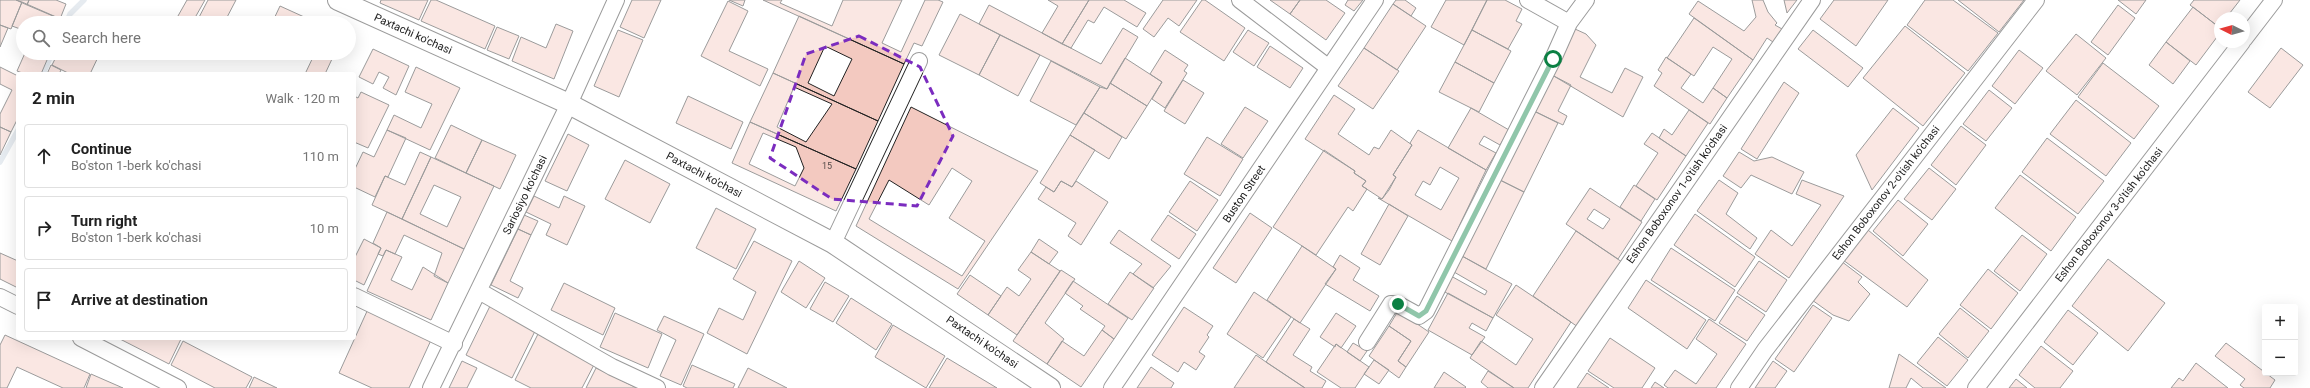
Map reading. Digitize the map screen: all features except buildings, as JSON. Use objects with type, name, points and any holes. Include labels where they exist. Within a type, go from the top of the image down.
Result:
[{"type":"street","name":"Paxtachi ko'chasi","points":[[338,0],[569,104],[833,243],[1050,388]]},
{"type":"street","name":"Sariosiyo ko'chasi","points":[[431,388],[454,344],[569,104],[616,0]]},
{"type":"street","points":[[1240,0],[1329,68]]},
{"type":"street","name":"Buston Street","points":[[1112,388],[1375,0]]},
{"type":"street","points":[[1528,0],[1569,22]]},
{"type":"street","points":[[1367,342],[1391,304],[1398,304],[1419,316],[1426,311],[1553,59],[1569,22],[1586,0]]},
{"type":"street","name":"Eshon Boboxonov 1-o'tish ko'chasi","points":[[1543,388],[1812,0]]},
{"type":"street","name":"Eshon Boboxonov 2-o'tish ko'chasi","points":[[1739,388],[1770,343],[2036,0]]},
{"type":"street","points":[[2250,31],[2274,0]]},
{"type":"street","name":"Eshon Boboxonov 3-o'tish ko'chasi","points":[[1976,388],[2237,48]]},
{"type":"street","points":[[833,243],[919,61]]},
{"type":"street","points":[[479,291],[612,367],[657,388]]},
{"type":"street","points":[[0,296],[16,305]]},
{"type":"street","points":[[356,297],[454,344]]},
{"type":"street","points":[[85,340],[178,388]]},
{"type":"highlighted area","points":[[859,36],[920,67],[953,136],[917,206],[832,199],[770,158],[806,54]]},
{"type":"waterway","points":[[69,16],[84,0]]},
{"type":"waterway","points":[[44,72],[49,60]]},
{"type":"waterway","points":[[0,162],[16,134]]},
{"type":"route","points":[[1398,304],[1419,316],[1426,311],[1553,59]]}]
